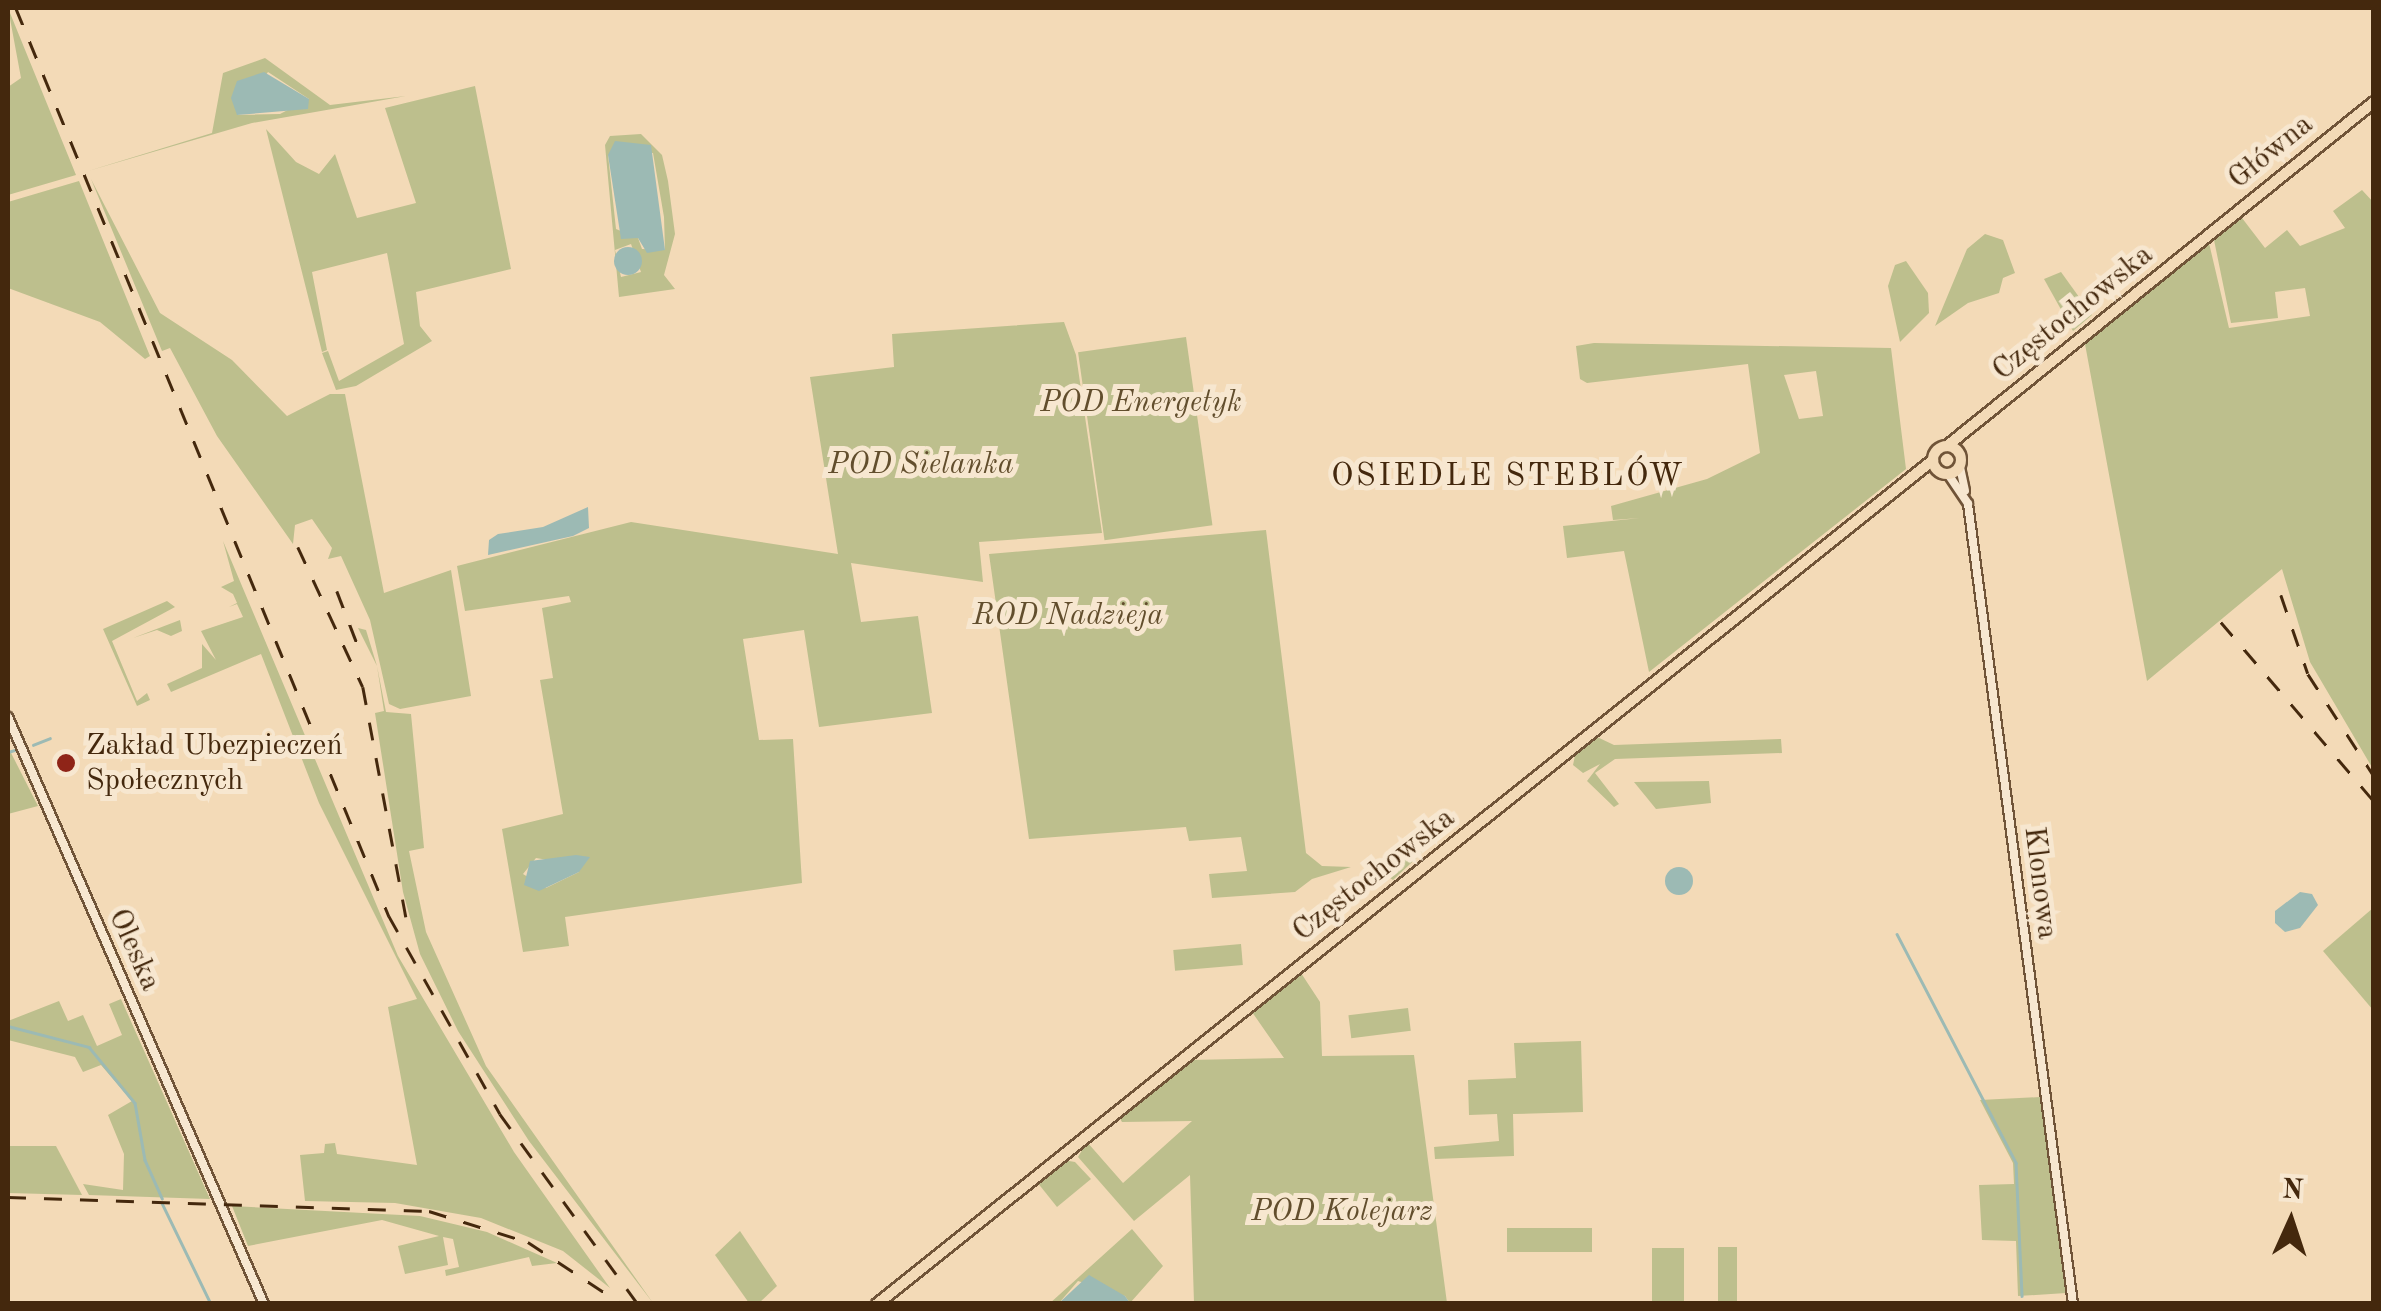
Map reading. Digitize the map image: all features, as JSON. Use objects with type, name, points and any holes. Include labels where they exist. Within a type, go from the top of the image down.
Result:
[{"type":"main road","name":"Główna","points":[[2200,241],[2374,102]]},
{"type":"main road","name":"Częstochowska","points":[[1940,468],[1947,446],[2200,241]]},
{"type":"main road","name":"Częstochowska","points":[[877,1304],[1902,484],[1960,462],[1976,424]]},
{"type":"main road","points":[[1947,446],[1960,462]]},
{"type":"street","points":[[1960,462],[1968,504]]},
{"type":"street","name":"Klonowa","points":[[1940,468],[1968,504],[2072,1304]]},
{"type":"street","name":"Oleska","points":[[8,717],[264,1304]]},
{"type":"green space","points":[[8,8],[76,175],[8,195],[8,87],[21,78]]},
{"type":"green space","points":[[265,58],[330,105],[406,96],[252,123],[88,171],[212,133],[223,73]],"holes":[[[268,72],[309,99],[280,114],[237,115]]]},
{"type":"green space","points":[[475,86],[511,269],[416,292],[420,326],[432,341],[356,386],[336,390],[322,353],[328,351],[339,381],[404,344],[387,253],[312,272],[327,350],[322,352],[266,129],[296,162],[319,174],[335,154],[357,218],[416,203],[385,108]]},
{"type":"green space","points":[[641,134],[662,155],[675,234],[664,275],[675,289],[619,297],[605,145],[610,136]],"holes":[[[653,153],[664,217],[665,250],[642,249],[638,238],[616,229],[608,155]],[[631,244],[641,272],[621,277],[615,250]]]},
{"type":"green space","points":[[91,179],[160,313],[232,360],[287,416],[330,394],[345,394],[384,593],[451,570],[471,696],[400,709],[389,704],[370,620],[341,556],[328,559],[332,548],[312,519],[295,525],[293,544],[217,436],[170,348],[162,351]]},
{"type":"green space","points":[[79,181],[150,356],[145,359],[100,322],[8,288],[8,202]]},
{"type":"green space","points":[[2362,190],[2374,203],[2373,769],[2310,662],[2282,569],[2147,681],[2085,344],[2209,243],[2229,328],[2310,316],[2305,288],[2275,292],[2278,318],[2231,323],[2214,240],[2242,218],[2265,248],[2287,230],[2300,246],[2345,228],[2333,211]]},
{"type":"green space","points":[[1985,234],[2003,240],[2015,273],[2003,278],[1999,293],[1968,303],[1935,326],[1967,249]]},
{"type":"green space","points":[[1906,261],[1928,293],[1929,313],[1900,342],[1888,286],[1895,265]]},
{"type":"green space","points":[[2061,272],[2092,315],[2073,331],[2044,279]]},
{"type":"green space","name":"POD Sielanka","points":[[1064,322],[1076,355],[1102,533],[979,542],[983,582],[851,563],[861,622],[918,616],[932,713],[819,727],[804,630],[743,639],[759,740],[793,739],[802,883],[565,917],[569,946],[523,952],[502,829],[563,814],[540,680],[553,678],[542,608],[571,602],[569,596],[465,611],[457,566],[631,522],[838,554],[810,377],[894,367],[892,334]],"holes":[[[536,858],[560,862],[579,872],[546,888],[523,874]]]},
{"type":"green space","name":"POD Energetyk","points":[[1186,337],[1212,525],[1105,540],[1078,352]]},
{"type":"green space","points":[[1594,343],[1891,348],[1906,469],[1649,672],[1624,551],[1567,558],[1563,526],[1640,518],[1613,520],[1611,506],[1707,479],[1760,453],[1748,364],[1587,383],[1580,379],[1576,346]],"holes":[[[1816,371],[1823,416],[1799,419],[1784,375]]]},
{"type":"green space","name":"ROD Nadzieja","points":[[1266,530],[1306,853],[1322,866],[1351,867],[1312,879],[1295,892],[1212,898],[1209,874],[1247,871],[1241,837],[1189,841],[1186,827],[1029,839],[989,554]]},
{"type":"green space","points":[[223,541],[398,956],[514,1152],[610,1288],[563,1251],[481,1218],[395,1203],[305,1201],[300,1155],[324,1153],[325,1144],[335,1143],[337,1154],[417,1165],[388,1007],[417,999],[319,803],[261,654],[171,692],[167,684],[202,668],[202,644],[216,660],[201,631],[243,617],[237,604],[229,607],[237,603],[233,594],[221,587],[234,581]]},
{"type":"green space","points":[[167,601],[175,607],[112,641],[137,701],[147,693],[150,700],[137,706],[103,629]]},
{"type":"green space","points":[[180,620],[182,631],[171,636],[157,630],[133,638]]},
{"type":"green space","points":[[358,628],[366,630],[377,666]]},
{"type":"green space","points":[[377,666],[386,712],[411,714],[424,848],[409,851],[426,932],[486,1066],[653,1303],[529,1141],[458,1031],[420,954],[403,892],[375,713],[384,711]]},
{"type":"green space","points":[[1595,736],[1614,745],[1781,739],[1782,753],[1615,759],[1595,773],[1619,804],[1614,807],[1587,781],[1600,764],[1583,773],[1573,765],[1576,751]]},
{"type":"green space","points":[[8,747],[38,806],[8,814]]},
{"type":"green space","points":[[1709,781],[1711,803],[1656,809],[1634,782]]},
{"type":"green space","points":[[1425,850],[1393,880],[1390,878],[1396,854]]},
{"type":"green space","points":[[2373,908],[2373,1010],[2323,951]]},
{"type":"green space","points":[[1241,944],[1243,965],[1175,971],[1173,950]]},
{"type":"green space","name":"POD Kolejarz","points":[[1301,973],[1320,1002],[1322,1056],[1414,1055],[1447,1303],[1194,1303],[1190,1175],[1134,1221],[1078,1157],[1087,1142],[1123,1183],[1192,1121],[1122,1122],[1119,1117],[1190,1060],[1284,1058],[1252,1012]]},
{"type":"green space","points":[[121,999],[210,1199],[89,1195],[83,1184],[123,1190],[124,1154],[108,1115],[132,1101],[101,1065],[83,1072],[75,1057],[8,1040],[8,1021],[59,1001],[68,1021],[83,1015],[97,1046],[122,1035],[109,1004]]},
{"type":"green space","points":[[1408,1008],[1411,1031],[1351,1038],[1348,1015]]},
{"type":"green space","points":[[1581,1041],[1583,1112],[1513,1114],[1514,1156],[1435,1159],[1434,1147],[1499,1141],[1497,1114],[1469,1115],[1468,1080],[1516,1078],[1514,1043]]},
{"type":"green space","points":[[2040,1097],[2066,1293],[2018,1296],[2016,1241],[1982,1240],[1979,1185],[2014,1184],[2013,1163],[1980,1100]]},
{"type":"green space","points":[[8,1146],[56,1146],[82,1195],[8,1193]]},
{"type":"green space","points":[[1063,1160],[1075,1162],[1091,1179],[1057,1207],[1037,1182]]},
{"type":"green space","points":[[232,1206],[420,1216],[487,1232],[557,1263],[532,1266],[529,1257],[446,1276],[445,1270],[459,1267],[453,1239],[443,1237],[448,1265],[405,1274],[398,1246],[439,1236],[382,1220],[248,1246]]},
{"type":"green space","points":[[1507,1228],[1592,1228],[1592,1252],[1507,1252]]},
{"type":"green space","points":[[1132,1229],[1163,1266],[1130,1303],[1125,1296],[1078,1281],[1059,1303],[1049,1304]]},
{"type":"green space","points":[[740,1231],[777,1286],[759,1303],[749,1303],[715,1255]]},
{"type":"green space","points":[[1718,1247],[1737,1247],[1737,1303],[1718,1303]]},
{"type":"green space","points":[[1652,1248],[1684,1248],[1684,1303],[1652,1303]]},
{"type":"water","points":[[264,72],[309,99],[308,109],[237,115],[231,98],[237,81]]},
{"type":"water","points":[[615,141],[651,145],[665,250],[647,253],[638,238],[621,239],[608,155]]},
{"type":"water","points":[[628,247],[638,251],[642,261],[638,271],[628,275],[618,271],[614,261],[618,251]]},
{"type":"water","points":[[588,507],[589,528],[573,536],[488,555],[489,540],[498,534],[543,527]]},
{"type":"water","points":[[590,857],[579,872],[539,891],[524,885],[530,861]]},
{"type":"water","points":[[1679,867],[1689,871],[1693,881],[1689,891],[1679,895],[1669,891],[1665,881],[1669,871]]},
{"type":"water","points":[[2300,892],[2312,894],[2318,905],[2300,928],[2285,932],[2275,923],[2275,911]]},
{"type":"water","points":[[1089,1275],[1125,1296],[1130,1303],[1059,1303]]},
{"type":"waterway","points":[[33,745],[50,738]]},
{"type":"waterway","points":[[8,752],[15,750]]},
{"type":"waterway","points":[[1897,934],[2016,1163],[2022,1296]]},
{"type":"waterway","points":[[8,1026],[89,1047],[135,1103],[145,1160],[162,1198]]},
{"type":"waterway","points":[[162,1203],[211,1304]]},
{"type":"railway","points":[[16,8],[389,916],[500,1114],[638,1304]]},
{"type":"railway","points":[[298,547],[363,687],[409,933]]},
{"type":"railway","points":[[337,591],[357,643]]},
{"type":"railway","points":[[2281,595],[2308,674],[2374,776]]},
{"type":"railway","points":[[2221,622],[2374,801]]},
{"type":"railway","points":[[8,1197],[429,1211],[528,1242],[622,1304]]},
{"type":"place","name":"Zakład Ubezpieczeń Społecznych","points":[[66,763]]},
{"type":"district","name":"OSIEDLE STEBLÓW","points":[[1508,477]]}]
